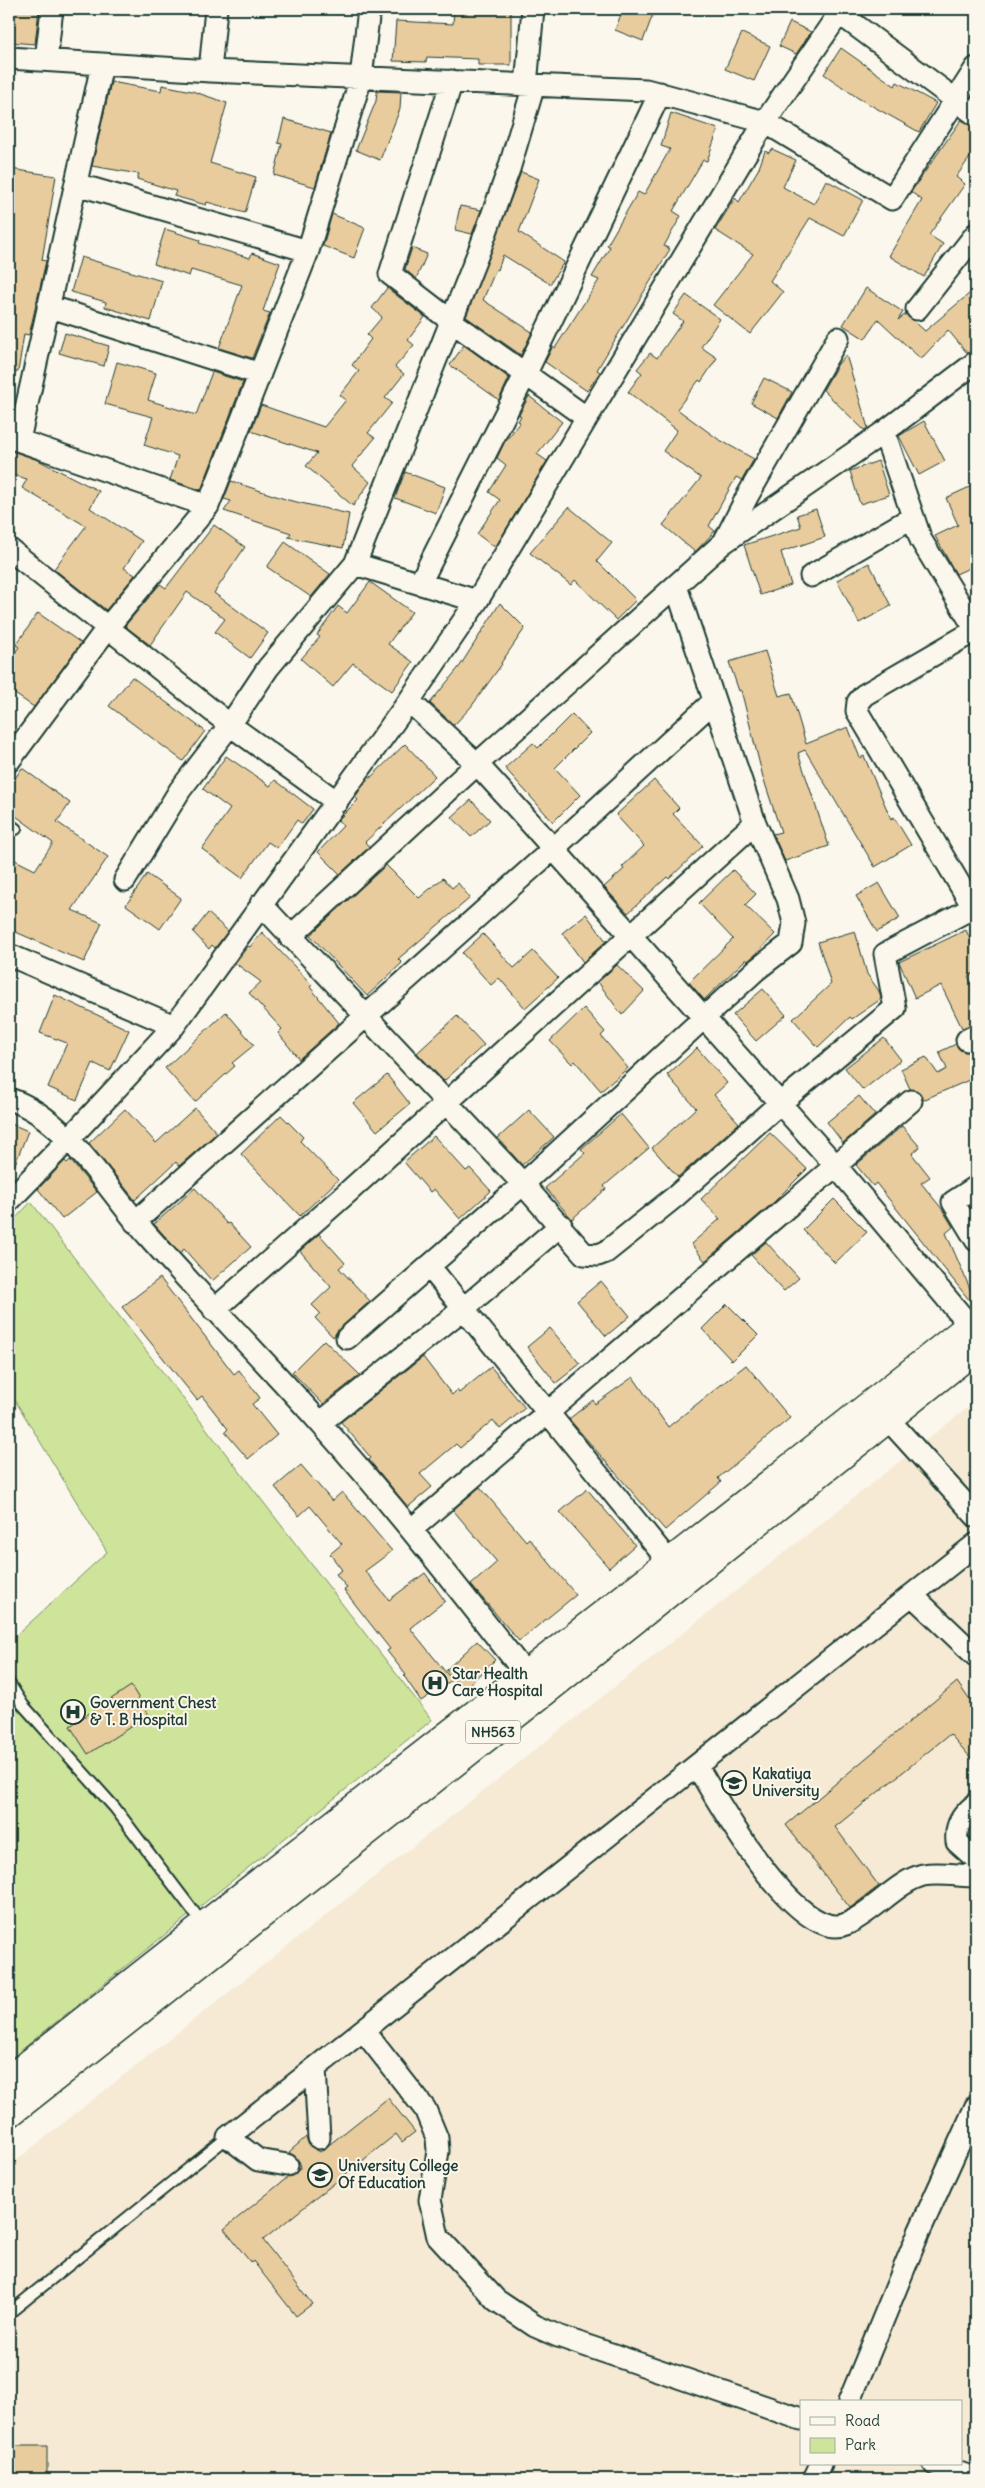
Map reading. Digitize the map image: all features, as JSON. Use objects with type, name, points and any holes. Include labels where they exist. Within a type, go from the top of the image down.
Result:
[{"type":"highway","name":"NH563","points":[[9,2113],[880,1411],[974,1332]]},
{"type":"highway","name":"NH563","points":[[9,2080],[204,1925],[527,1676],[670,1563],[880,1411]]},
{"type":"street","points":[[46,60],[52,9]]},
{"type":"street","points":[[210,71],[216,9]]},
{"type":"street","points":[[9,762],[108,628],[208,506],[308,251],[362,78],[369,9]]},
{"type":"street","points":[[125,880],[180,790],[230,725],[268,668],[355,564],[509,170],[530,85],[532,9]]},
{"type":"street","points":[[9,1201],[174,1026],[409,701],[477,601],[765,122],[841,11],[976,115]]},
{"type":"street","points":[[9,58],[210,71],[660,92],[765,122],[892,199],[976,68]]},
{"type":"street","points":[[102,65],[48,306],[14,438],[208,506]]},
{"type":"street","points":[[452,81],[390,274],[451,321],[587,418]]},
{"type":"street","points":[[420,583],[526,373],[660,92]]},
{"type":"street","points":[[76,184],[308,251]]},
{"type":"street","points":[[917,308],[976,234]]},
{"type":"street","points":[[48,306],[260,374]]},
{"type":"street","points":[[723,543],[748,495],[838,338]]},
{"type":"street","points":[[290,937],[476,764],[723,543],[884,432],[976,362]]},
{"type":"street","points":[[261,904],[290,937],[448,1101],[561,1225],[584,1254],[598,1255],[606,1252],[676,1196],[779,1104],[895,1008],[885,954],[975,906],[857,711],[858,702],[864,695],[976,630],[921,540],[884,432]]},
{"type":"street","points":[[811,576],[913,517]]},
{"type":"street","points":[[9,549],[230,725],[337,802]]},
{"type":"street","points":[[355,564],[477,601]]},
{"type":"street","points":[[347,1338],[523,1184],[704,1018],[790,943],[794,923],[788,899],[755,823],[676,586]]},
{"type":"street","points":[[409,701],[476,764],[631,936],[835,1165],[974,1332]]},
{"type":"street","points":[[135,1222],[552,850],[714,701]]},
{"type":"street","points":[[214,1310],[755,823]]},
{"type":"street","points":[[9,955],[174,1026]]},
{"type":"street","points":[[9,1099],[24,1104],[69,1139],[135,1222],[320,1423],[412,1529],[527,1676]]},
{"type":"street","points":[[412,1529],[911,1101]]},
{"type":"street","points":[[976,1187],[953,1202],[976,1240]]},
{"type":"street","points":[[320,1423],[463,1309],[561,1225]]},
{"type":"street","points":[[429,1266],[670,1563]]},
{"type":"street","points":[[880,1411],[976,1516]]},
{"type":"street","points":[[286,2165],[258,2160],[228,2137],[976,1544]]},
{"type":"street","points":[[912,1595],[976,1656]]},
{"type":"street","points":[[697,1766],[751,1855],[806,1914],[826,1925],[844,1925],[867,1913],[897,1889],[923,1876],[976,1876]]},
{"type":"street","points":[[976,1804],[964,1813],[956,1830],[957,1842],[976,1859]]},
{"type":"street","points":[[364,2031],[426,2109],[433,2122],[438,2151],[430,2200],[438,2237],[496,2300],[529,2322],[558,2336],[800,2419]]},
{"type":"street","points":[[315,2068],[319,2138]]},
{"type":"street","points":[[850,2400],[919,2232],[976,2106]]},
{"type":"street","points":[[814,2479],[820,2466]]},
{"type":"street","points":[[940,2466],[976,2478]]},
{"type":"lane","points":[[9,1683],[23,1705],[115,1808],[204,1925]]},
{"type":"lane","points":[[9,2313],[228,2137]]},
{"type":"shaded area","name":"Kakatiya University","points":[[976,1401],[976,2479],[9,2479],[9,2166]]},
{"type":"green space","points":[[31,1202],[432,1720],[9,2060],[9,1642],[107,1552],[13,1397],[9,1394],[9,1225]]},
{"type":"building","points":[[11,9],[39,9],[35,44],[9,42]]},
{"type":"building","points":[[454,9],[511,9],[511,65],[478,65],[478,59],[427,57],[426,62],[393,61],[396,21],[453,24]]},
{"type":"building","points":[[623,9],[655,9],[643,41],[615,30]]},
{"type":"building","points":[[790,22],[811,32],[796,54],[779,46]]},
{"type":"building","points":[[742,33],[770,46],[754,81],[725,69]]},
{"type":"building","points":[[841,48],[895,86],[897,82],[936,103],[919,132],[858,98],[824,74]]},
{"type":"building","points":[[111,82],[161,91],[162,85],[192,91],[227,103],[210,163],[256,177],[245,213],[207,202],[206,205],[174,196],[176,191],[137,179],[139,174],[92,166]]},
{"type":"building","points":[[377,91],[401,92],[400,109],[380,160],[356,150],[376,101]]},
{"type":"building","points":[[671,113],[718,129],[707,161],[703,160],[673,211],[681,216],[664,246],[670,249],[597,370],[600,372],[587,391],[545,362],[553,346],[555,348],[599,280],[592,277],[610,247],[607,245],[638,192],[644,195],[670,149],[661,146]]},
{"type":"building","points":[[284,119],[331,133],[315,187],[274,175],[282,144],[278,143]]},
{"type":"building","points":[[961,120],[976,127],[976,149],[956,177],[965,184],[929,235],[943,244],[924,277],[889,256],[922,200],[911,192]]},
{"type":"building","points":[[772,149],[796,160],[783,187],[814,204],[826,180],[863,200],[844,236],[810,218],[770,281],[783,292],[750,334],[713,305],[753,254],[715,230],[735,198],[739,202],[759,168],[765,151],[769,153]]},
{"type":"building","points":[[11,169],[56,176],[42,260],[46,261],[29,335],[24,334],[18,372],[9,372],[9,325],[12,299],[9,299],[9,184]]},
{"type":"building","points":[[521,172],[539,179],[519,232],[564,262],[550,284],[503,255],[498,270],[496,269],[483,300],[532,332],[521,355],[466,317]]},
{"type":"building","points":[[460,206],[481,210],[472,234],[455,230]]},
{"type":"building","points":[[332,214],[365,228],[354,258],[323,246]]},
{"type":"building","points":[[165,229],[200,240],[199,243],[250,258],[252,253],[280,263],[263,311],[270,313],[252,358],[219,348],[242,285],[191,270],[189,276],[154,264]]},
{"type":"building","points":[[412,248],[427,254],[416,279],[405,269]]},
{"type":"building","points":[[81,257],[162,281],[151,321],[105,307],[106,302],[71,292]]},
{"type":"building","points":[[387,288],[425,317],[408,340],[414,345],[395,367],[404,374],[385,398],[392,403],[368,433],[375,438],[352,466],[370,482],[353,506],[306,466],[317,453],[251,431],[261,405],[324,427],[346,400],[340,395],[359,371],[352,365],[371,339],[367,335],[382,317],[372,308]]},
{"type":"building","points":[[866,288],[903,312],[898,320],[906,314],[925,331],[976,288],[976,350],[967,353],[948,330],[921,359],[878,319],[865,339],[843,325]]},
{"type":"building","points":[[686,295],[720,319],[701,347],[717,358],[701,382],[699,380],[677,409],[718,439],[754,459],[742,480],[736,477],[709,526],[715,531],[695,552],[663,525],[701,478],[663,451],[677,430],[628,392],[642,373],[637,369],[650,353],[657,358],[683,321],[673,314]]},
{"type":"building","points":[[65,333],[109,346],[104,366],[59,353]]},
{"type":"building","points":[[464,345],[509,378],[499,400],[450,365]]},
{"type":"building","points":[[846,355],[868,428],[864,430],[823,390],[838,364]]},
{"type":"building","points":[[117,362],[156,373],[148,400],[196,415],[212,372],[243,382],[201,490],[170,480],[178,456],[144,445],[153,417],[105,404]]},
{"type":"building","points":[[764,378],[792,392],[778,418],[751,403]]},
{"type":"building","points":[[529,396],[562,422],[537,454],[547,461],[496,546],[493,546],[477,534],[500,500],[489,492],[506,465],[497,458],[504,443],[520,422],[518,421],[521,416],[519,415]]},
{"type":"building","points":[[924,421],[945,461],[919,475],[899,436]]},
{"type":"building","points":[[9,450],[38,460],[99,491],[90,508],[142,541],[124,568],[135,575],[106,610],[54,569],[86,526],[22,488],[27,479],[9,474]]},
{"type":"building","points":[[878,461],[889,495],[860,504],[850,471]]},
{"type":"building","points":[[405,472],[445,487],[436,513],[395,498]]},
{"type":"building","points":[[231,481],[288,500],[349,514],[343,548],[288,537],[291,533],[224,511],[231,501],[224,499]]},
{"type":"building","points":[[976,484],[976,565],[956,574],[935,536],[958,525],[946,498]]},
{"type":"building","points":[[569,507],[612,543],[597,561],[636,600],[616,620],[575,580],[571,585],[530,553]]},
{"type":"building","points":[[816,509],[825,537],[781,552],[791,585],[760,595],[744,545],[801,527],[797,515]]},
{"type":"building","points":[[214,525],[245,547],[214,593],[268,633],[250,658],[215,632],[225,619],[187,592],[150,645],[125,626],[160,584],[166,588]]},
{"type":"building","points":[[285,542],[330,574],[311,597],[267,567]]},
{"type":"building","points":[[869,563],[891,606],[859,623],[837,580]]},
{"type":"building","points":[[370,582],[412,612],[388,644],[413,662],[392,691],[353,663],[333,687],[301,659],[320,637],[317,635],[338,606],[347,613]]},
{"type":"building","points":[[500,603],[525,628],[471,707],[454,725],[430,703],[460,666]]},
{"type":"building","points":[[38,613],[81,643],[34,707],[9,690],[9,661],[19,647],[16,645]]},
{"type":"building","points":[[765,651],[779,696],[791,693],[806,744],[848,727],[860,758],[864,756],[891,819],[894,817],[911,845],[875,867],[805,750],[798,753],[829,846],[785,861],[773,834],[781,832],[763,777],[741,690],[739,691],[729,662]]},
{"type":"building","points":[[132,677],[205,731],[183,761],[109,706]]},
{"type":"building","points":[[572,714],[590,733],[555,768],[580,795],[553,822],[505,768],[533,743],[538,748]]},
{"type":"building","points":[[405,744],[435,776],[365,842],[369,847],[340,874],[318,852],[343,826],[338,820],[358,800],[355,797],[365,783]]},
{"type":"building","points":[[226,756],[270,786],[275,780],[313,809],[302,824],[297,820],[277,848],[268,842],[242,878],[202,849],[230,809],[203,789]]},
{"type":"building","points":[[22,768],[70,803],[57,822],[108,857],[72,910],[102,923],[84,962],[9,929],[9,857],[35,870],[53,843],[9,811],[9,787]]},
{"type":"building","points":[[654,780],[679,808],[673,814],[703,846],[669,879],[667,877],[628,913],[604,887],[624,869],[622,867],[644,846],[616,815]]},
{"type":"building","points":[[471,800],[490,820],[471,837],[452,817]]},
{"type":"building","points":[[386,865],[419,898],[443,878],[452,888],[458,883],[470,898],[398,959],[402,963],[367,996],[310,935]]},
{"type":"building","points":[[733,870],[756,894],[745,905],[775,934],[756,954],[748,961],[746,959],[704,1000],[689,982],[733,939],[699,903]]},
{"type":"building","points":[[147,874],[181,898],[160,929],[126,905]]},
{"type":"building","points":[[879,883],[900,918],[877,932],[856,896]]},
{"type":"building","points":[[208,913],[228,931],[215,948],[212,945],[209,949],[193,932]]},
{"type":"building","points":[[586,914],[606,941],[583,962],[562,933]]},
{"type":"building","points":[[966,930],[976,953],[976,972],[968,976],[976,992],[976,1023],[962,1028],[941,985],[915,998],[899,962]]},
{"type":"building","points":[[855,931],[867,974],[879,991],[881,999],[852,1019],[850,1017],[818,1047],[793,1019],[831,984],[818,942]]},
{"type":"building","points":[[262,932],[312,985],[310,987],[339,1023],[299,1059],[278,1033],[282,1029],[249,993],[261,982],[235,963]]},
{"type":"building","points":[[483,934],[514,968],[533,951],[558,978],[525,1008],[499,978],[491,985],[462,953]]},
{"type":"building","points":[[617,965],[644,991],[622,1015],[598,982]]},
{"type":"building","points":[[763,989],[786,1015],[756,1041],[733,1015]]},
{"type":"building","points":[[55,995],[129,1030],[110,1071],[93,1063],[77,1100],[48,1087],[67,1043],[40,1033]]},
{"type":"building","points":[[584,1008],[605,1032],[601,1036],[628,1068],[601,1091],[575,1061],[572,1064],[550,1041]]},
{"type":"building","points":[[226,1012],[254,1045],[232,1063],[235,1066],[195,1102],[165,1068]]},
{"type":"building","points":[[457,1016],[484,1045],[444,1081],[417,1053]]},
{"type":"building","points":[[884,1038],[901,1060],[863,1090],[845,1068]]},
{"type":"building","points":[[956,1044],[960,1050],[966,1052],[976,1049],[976,1077],[923,1100],[920,1093],[910,1089],[901,1069],[926,1057],[938,1074],[947,1069],[939,1052]]},
{"type":"building","points":[[697,1048],[727,1083],[714,1095],[739,1123],[678,1177],[652,1148],[696,1108],[667,1075]]},
{"type":"building","points":[[387,1075],[410,1104],[377,1131],[353,1103]]},
{"type":"building","points":[[859,1096],[875,1115],[843,1143],[827,1122]]},
{"type":"building","points":[[195,1108],[217,1133],[179,1166],[176,1162],[135,1200],[89,1143],[125,1109],[156,1143]]},
{"type":"building","points":[[529,1110],[554,1137],[522,1165],[498,1138]]},
{"type":"building","points":[[621,1114],[649,1148],[604,1186],[606,1189],[572,1219],[545,1188],[585,1153],[581,1149]]},
{"type":"building","points":[[281,1115],[303,1137],[300,1141],[338,1180],[300,1216],[241,1154]]},
{"type":"building","points":[[9,1123],[28,1131],[10,1177],[9,1177]]},
{"type":"building","points":[[902,1126],[920,1147],[912,1154],[930,1177],[921,1183],[942,1209],[953,1227],[946,1233],[974,1298],[970,1301],[876,1183],[873,1186],[856,1165]]},
{"type":"building","points":[[770,1133],[807,1169],[774,1202],[705,1261],[691,1244],[720,1219],[701,1199]]},
{"type":"building","points":[[434,1136],[466,1171],[470,1168],[491,1191],[460,1219],[434,1189],[430,1192],[404,1162]]},
{"type":"building","points":[[70,1160],[97,1192],[62,1219],[38,1189],[65,1161],[67,1163]]},
{"type":"building","points":[[195,1188],[227,1224],[229,1223],[251,1247],[212,1281],[184,1249],[180,1253],[154,1224]]},
{"type":"building","points":[[834,1199],[867,1232],[835,1263],[803,1230]]},
{"type":"building","points":[[319,1234],[345,1263],[339,1268],[370,1301],[339,1329],[333,1337],[315,1318],[320,1313],[312,1305],[331,1287],[300,1251]]},
{"type":"building","points":[[766,1242],[799,1278],[784,1291],[751,1255]]},
{"type":"building","points":[[160,1278],[234,1374],[239,1370],[260,1398],[252,1404],[277,1435],[248,1459],[225,1432],[228,1429],[202,1396],[197,1400],[122,1307]]},
{"type":"building","points":[[601,1281],[630,1316],[606,1336],[577,1301]]},
{"type":"building","points":[[727,1304],[758,1335],[732,1361],[702,1329]]},
{"type":"building","points":[[550,1328],[580,1364],[556,1383],[527,1347]]},
{"type":"building","points":[[324,1340],[360,1375],[323,1404],[292,1372]]},
{"type":"building","points":[[423,1357],[452,1395],[457,1390],[459,1393],[491,1367],[525,1408],[500,1429],[493,1420],[460,1448],[456,1444],[420,1474],[432,1487],[408,1507],[369,1460],[371,1458],[341,1422]]},
{"type":"building","points":[[746,1365],[790,1418],[718,1478],[721,1482],[665,1530],[569,1419],[593,1400],[595,1404],[633,1377],[668,1427]]},
{"type":"building","points":[[301,1465],[332,1501],[342,1492],[392,1551],[365,1571],[389,1600],[425,1573],[445,1601],[410,1628],[452,1680],[421,1701],[404,1676],[406,1675],[387,1651],[390,1649],[344,1590],[347,1588],[336,1574],[342,1570],[330,1554],[342,1544],[310,1506],[299,1516],[275,1487]]},
{"type":"building","points":[[480,1487],[526,1541],[529,1538],[576,1595],[519,1641],[471,1585],[497,1562],[453,1510]]},
{"type":"building","points":[[587,1489],[635,1545],[609,1568],[560,1512]]},
{"type":"building","points":[[477,1641],[495,1660],[463,1690],[446,1670]]},
{"type":"building","points":[[957,1682],[976,1709],[976,1764],[950,1734],[835,1827],[879,1886],[850,1908],[786,1825]]},
{"type":"building","points":[[131,1686],[149,1715],[88,1754],[70,1726]]},
{"type":"building","points":[[388,2098],[415,2132],[402,2142],[396,2134],[263,2240],[312,2304],[296,2316],[253,2261],[251,2263],[224,2229],[288,2177],[296,2173],[301,2167],[299,2161],[289,2152],[306,2137],[309,2145],[320,2152]]},
{"type":"building","points":[[9,2446],[47,2446],[47,2479],[9,2479]]},
{"type":"place","name":"Star Health Care Hospital","points":[[435,1683]]},
{"type":"place","name":"Government Chest & T. B Hospital","points":[[73,1712]]},
{"type":"place","name":"Kakatiya University","points":[[734,1783]]},
{"type":"place","name":"University College Of Education","points":[[320,2175]]}]
